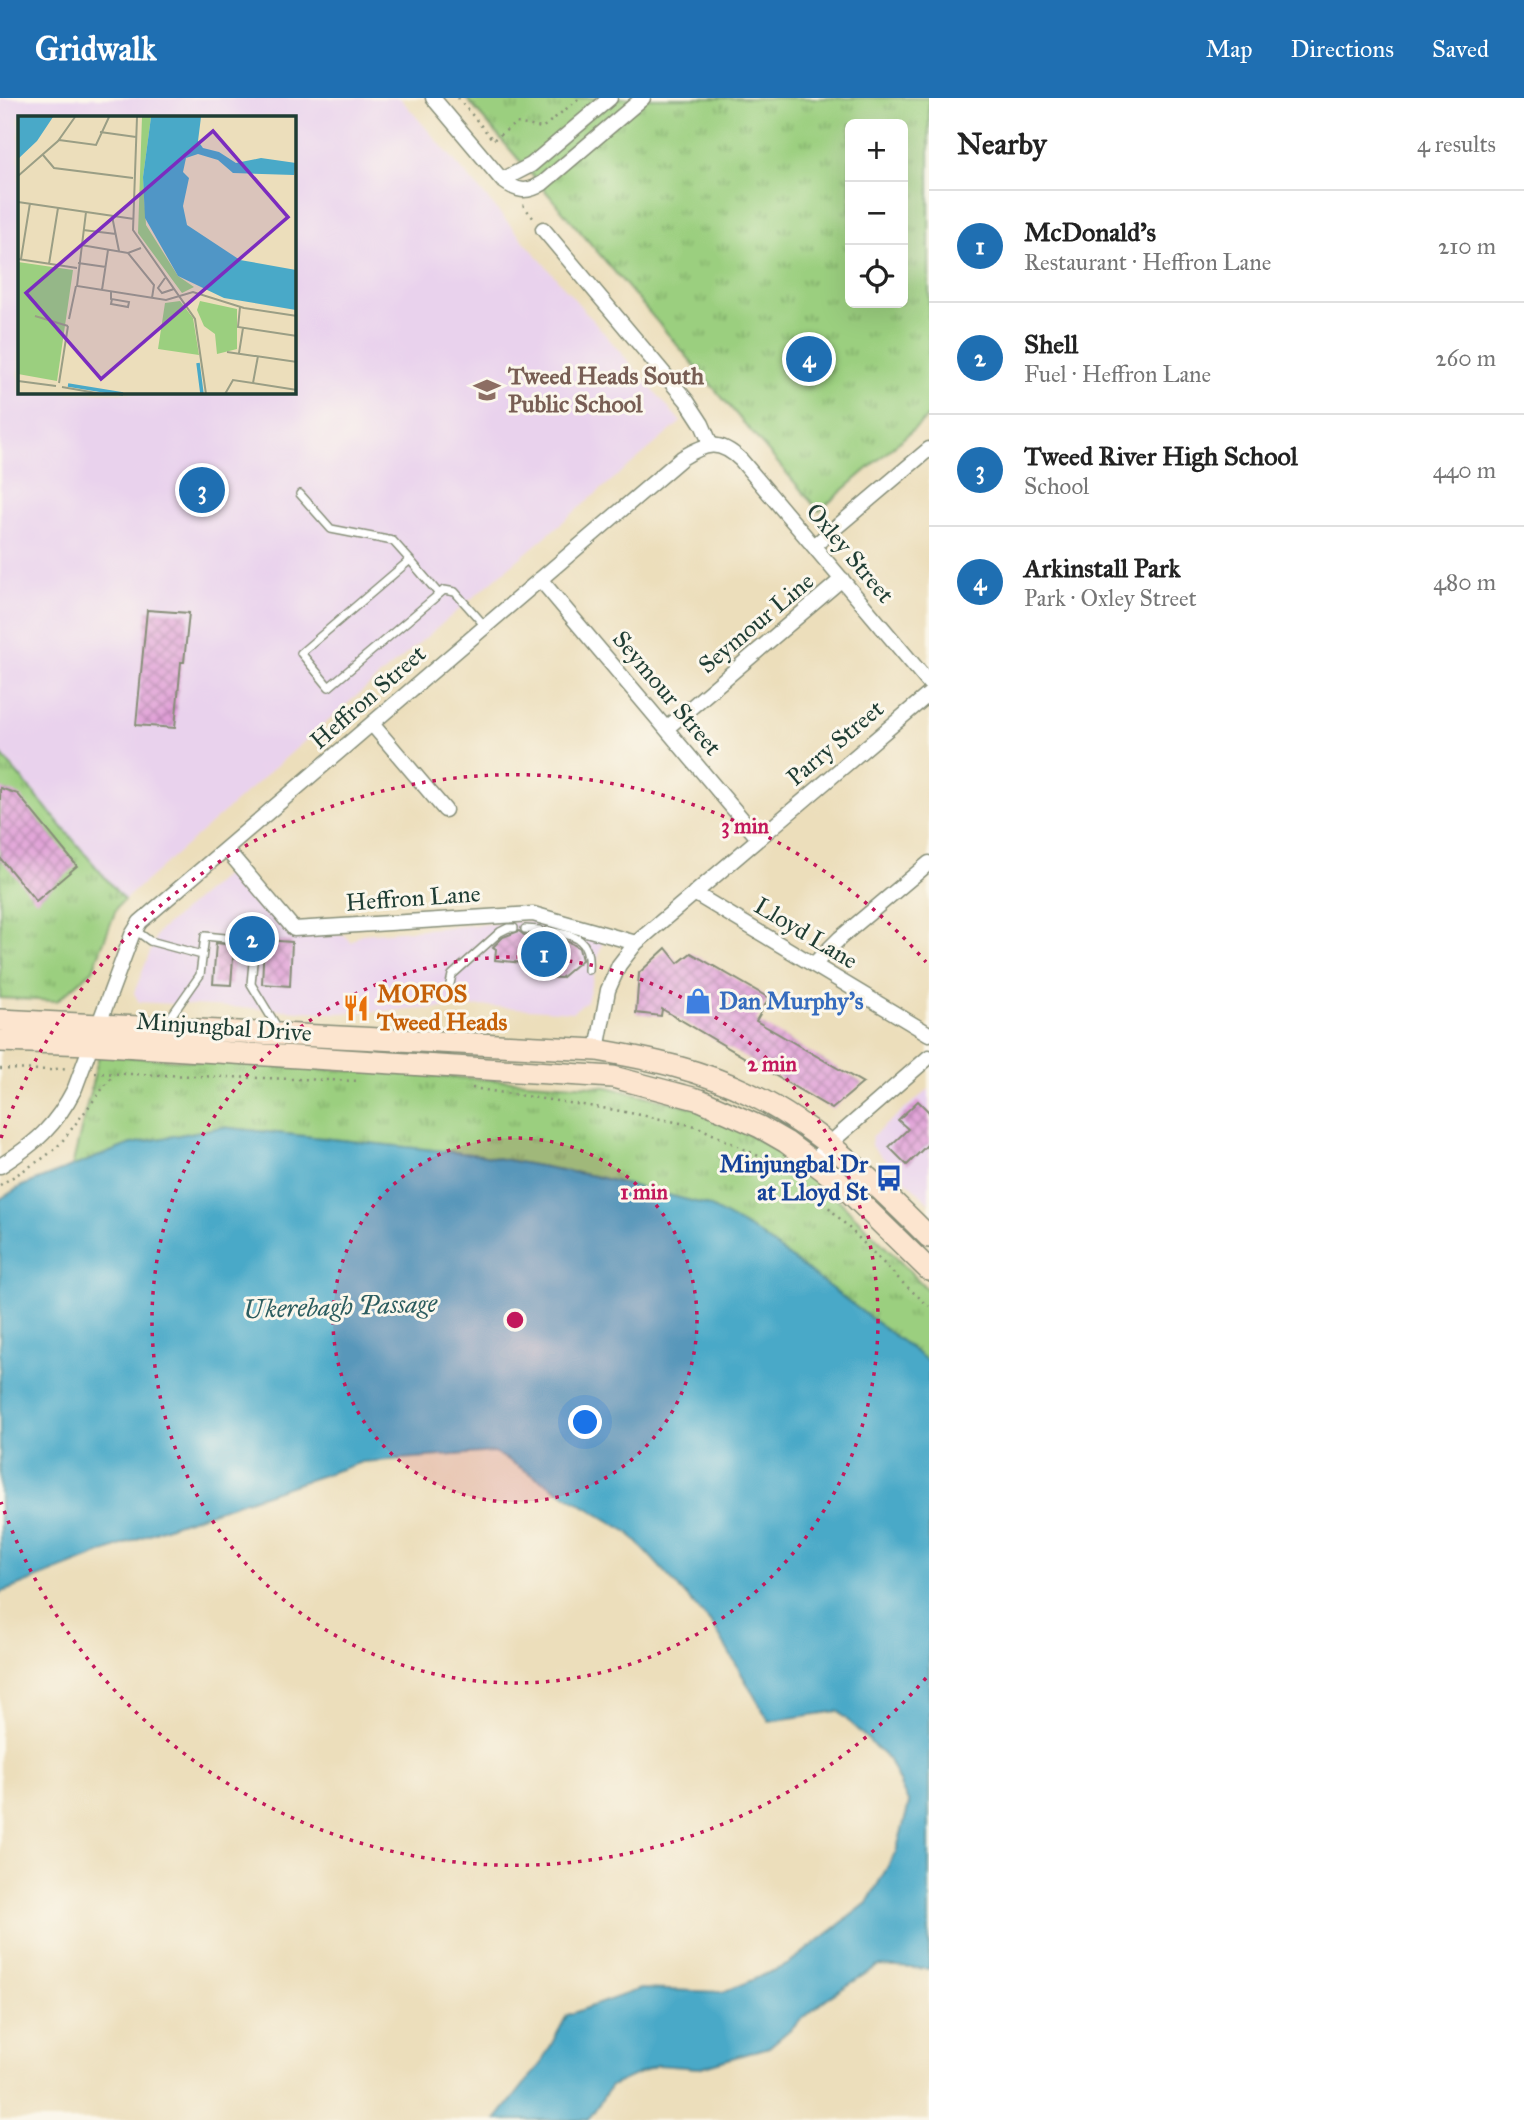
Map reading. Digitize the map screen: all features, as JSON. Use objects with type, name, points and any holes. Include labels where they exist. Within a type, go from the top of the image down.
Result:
[{"type":"main road","name":"Minjungbal Drive","points":[[0,1020],[94,1035],[613,1077],[700,1100],[760,1127],[814,1161],[851,1193],[929,1270]]},
{"type":"main road","name":"Minjungbal Drive","points":[[0,1041],[163,1029],[597,1050],[651,1059],[697,1072],[751,1094],[829,1144],[869,1177],[929,1237]]},
{"type":"street","points":[[433,98],[502,180],[519,191],[530,191],[538,187],[643,98]]},
{"type":"street","points":[[502,180],[531,165],[610,98]]},
{"type":"street","points":[[543,229],[687,401],[702,424],[711,445]]},
{"type":"street","name":"Oxley Street","points":[[711,445],[722,446],[735,454],[929,683]]},
{"type":"street","name":"Heffron Street","points":[[0,1166],[48,1130],[63,1111],[81,1071],[134,929],[149,913],[682,458],[711,445]]},
{"type":"street","points":[[814,546],[929,449]]},
{"type":"street","name":"Seymour Street","points":[[540,579],[758,838]]},
{"type":"street","name":"Seymour Line","points":[[667,728],[842,579]]},
{"type":"street","name":"Parry Street","points":[[597,1050],[608,990],[619,965],[636,943],[929,694]]},
{"type":"street","points":[[372,724],[445,810]]},
{"type":"street","name":"Heffron Lane","points":[[226,849],[293,929],[533,914],[636,943]]},
{"type":"street","points":[[814,964],[929,863]]},
{"type":"street","name":"Lloyd Lane","points":[[694,892],[929,1034]]},
{"type":"street","points":[[814,1161],[829,1144],[929,1057]]},
{"type":"lane","points":[[300,494],[331,529],[393,541],[439,594]]},
{"type":"lane","points":[[410,560],[300,653],[329,687],[444,590],[455,592],[485,626]]},
{"type":"lane","points":[[450,984],[452,975],[500,932],[514,928]]},
{"type":"lane","points":[[134,929],[150,941],[202,955]]},
{"type":"lane","points":[[525,929],[539,930]]},
{"type":"lane","points":[[548,930],[574,936],[583,942],[589,958],[588,970]]},
{"type":"lane","points":[[163,1029],[200,975],[205,936],[255,941],[251,984],[281,1035]]},
{"type":"path","points":[[458,98],[493,140],[516,123],[542,128],[580,98]]},
{"type":"path","points":[[0,1069],[61,1068],[100,1074],[360,1081]]},
{"type":"path","points":[[468,1087],[615,1110],[696,1126],[796,1174],[929,1306]]},
{"type":"shaded area","points":[[0,98],[400,98],[681,422],[341,709],[124,900],[0,753]]},
{"type":"shaded area","points":[[234,868],[295,936],[344,935],[351,942],[361,934],[537,920],[603,940],[587,1001],[572,1012],[488,1006],[339,1013],[139,1002],[134,993],[158,932]]},
{"type":"shaded area","points":[[929,1089],[929,1203],[871,1146],[872,1136]]},
{"type":"green space","points":[[466,98],[929,98],[929,416],[819,511]]},
{"type":"green space","points":[[0,753],[124,900],[117,907],[93,970],[57,1001],[0,998]]},
{"type":"green space","points":[[99,1055],[607,1087],[705,1110],[806,1167],[929,1291],[929,1362],[759,1234],[707,1205],[594,1176],[480,1155],[222,1127],[131,1144],[72,1167]]},
{"type":"water","name":"Ukerebagh Passage","points":[[222,1127],[480,1155],[594,1176],[707,1205],[759,1234],[929,1362],[929,1969],[878,1966],[826,1999],[769,2047],[698,2068],[657,2065],[611,2086],[588,2120],[496,2120],[542,2062],[567,2015],[640,1989],[724,1992],[787,1965],[867,1903],[896,1852],[909,1804],[889,1760],[838,1711],[769,1721],[713,1625],[628,1532],[494,1452],[362,1462],[170,1526],[0,1593],[0,1199],[22,1186],[131,1144]]},
{"type":"building","points":[[147,610],[189,613],[175,728],[136,725]]},
{"type":"building","points":[[0,788],[18,794],[77,866],[36,901],[0,858]]},
{"type":"building","points":[[519,931],[524,935],[543,934],[571,943],[579,948],[582,960],[561,978],[547,977],[548,966],[495,960],[496,949],[493,947],[503,937]]},
{"type":"building","points":[[264,940],[292,942],[290,986],[262,984]]},
{"type":"building","points":[[216,943],[234,945],[231,985],[213,984]]},
{"type":"building","points":[[666,948],[678,963],[691,953],[769,998],[756,1021],[863,1083],[832,1109],[662,1009],[661,1016],[636,1013],[639,973]]},
{"type":"building","points":[[918,1101],[929,1112],[929,1143],[907,1165],[889,1147],[908,1129],[898,1120]]},
{"type":"place","name":"Arkinstall Park","points":[[809,359]]},
{"type":"place","name":"Tweed Heads South Public School","points":[[487,390]]},
{"type":"place","name":"Tweed River High School","points":[[202,490]]},
{"type":"place","name":"Shell","points":[[252,939]]},
{"type":"place","name":"McDonald's","points":[[544,954]]},
{"type":"place","name":"Dan Murphy's","points":[[698,1001]]},
{"type":"place","name":"MOFOS Tweed Heads","points":[[356,1008]]},
{"type":"place","name":"Minjungbal Dr at Lloyd St","points":[[889,1178]]}]
